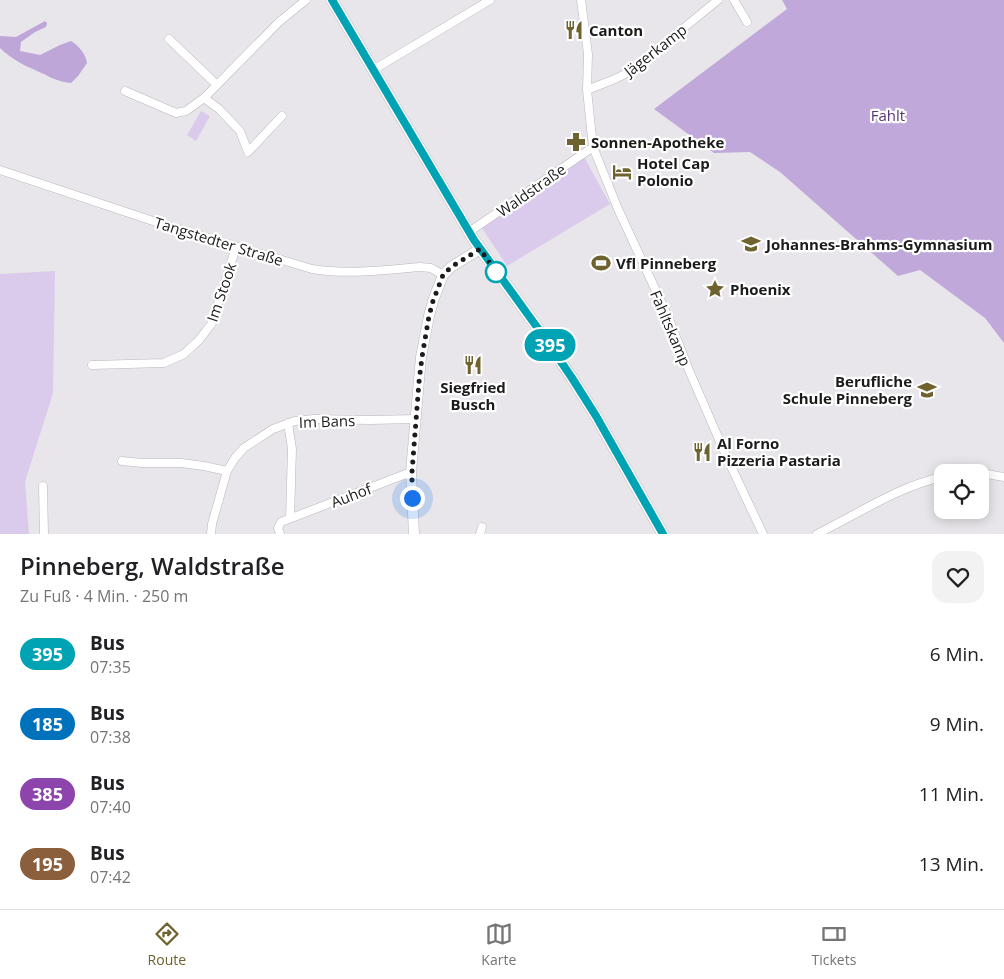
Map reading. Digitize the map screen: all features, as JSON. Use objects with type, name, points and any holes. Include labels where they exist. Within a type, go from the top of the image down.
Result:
[{"type":"main road","points":[[332,0],[469,232],[572,378],[596,416],[663,534]]},
{"type":"street","points":[[125,91],[176,113],[186,111],[204,98],[279,22],[306,0]]},
{"type":"street","points":[[373,70],[490,0]]},
{"type":"street","name":"Fahltskamp","points":[[581,0],[588,54],[587,90],[592,147],[618,209],[669,319],[728,460],[763,534]]},
{"type":"street","name":"Jägerkamp","points":[[587,90],[631,71],[718,0]]},
{"type":"street","points":[[734,0],[746,22]]},
{"type":"street","points":[[169,39],[217,85]]},
{"type":"street","points":[[204,98],[240,131],[248,152],[282,116]]},
{"type":"street","name":"Waldstraße","points":[[469,232],[592,147]]},
{"type":"street","name":"Tangstedter Straße","points":[[0,170],[165,225],[312,270],[346,272],[420,267],[431,268],[443,275]]},
{"type":"street","name":"Im Stook","points":[[92,365],[164,363],[184,354],[199,340],[212,323],[236,246]]},
{"type":"street","points":[[413,534],[412,472],[422,357],[429,316],[443,275],[451,267],[480,249]]},
{"type":"street","name":"Im Bans","points":[[211,534],[227,471],[244,448],[273,429],[295,421],[314,419],[416,419]]},
{"type":"street","points":[[280,534],[278,528],[281,522],[290,518],[292,449],[288,423]]},
{"type":"street","points":[[122,461],[181,463],[227,471]]},
{"type":"street","name":"Auhof","points":[[290,518],[412,472]]},
{"type":"street","points":[[989,474],[1004,477]]},
{"type":"street","points":[[816,534],[889,496],[914,485],[934,479]]},
{"type":"street","points":[[43,486],[44,534]]},
{"type":"shaded area","points":[[45,21],[47,23],[46,27],[21,42],[20,51],[40,55],[71,41],[82,50],[87,63],[71,83],[54,79],[26,66],[10,57],[0,48],[0,36],[16,37]]},
{"type":"shaded area","points":[[201,111],[210,116],[196,141],[187,135]]},
{"type":"shaded area","points":[[584,157],[610,204],[507,266],[482,228]]},
{"type":"shaded area","points":[[55,271],[53,393],[25,482],[29,534],[0,534],[0,274]]},
{"type":"green space","name":"Fahlt","points":[[782,0],[1004,0],[1004,343],[985,318],[920,270],[898,276],[780,172],[750,152],[714,153],[654,109],[787,9]]},
{"type":"bus line","name":"395","points":[[332,0],[474,240],[572,378],[596,416],[663,534]]},
{"type":"place","name":"Canton","points":[[574,30]]},
{"type":"place","name":"Sonnen-Apotheke","points":[[576,142]]},
{"type":"place","name":"Hotel Cap Polonio","points":[[622,172]]},
{"type":"place","name":"Johannes-Brahms-Gymnasium","points":[[751,244]]},
{"type":"place","name":"Vfl Pinneberg","points":[[601,263]]},
{"type":"place","name":"Phoenix","points":[[715,289]]},
{"type":"place","name":"Siegfried Busch","points":[[473,365]]},
{"type":"place","name":"Berufliche Schule Pinneberg","points":[[927,390]]},
{"type":"place","name":"Al Forno Pizzeria Pastaria","points":[[702,452]]},
{"type":"route","points":[[412,498],[412,472],[422,357],[433,301],[443,275],[451,267],[480,249],[496,272]]}]
